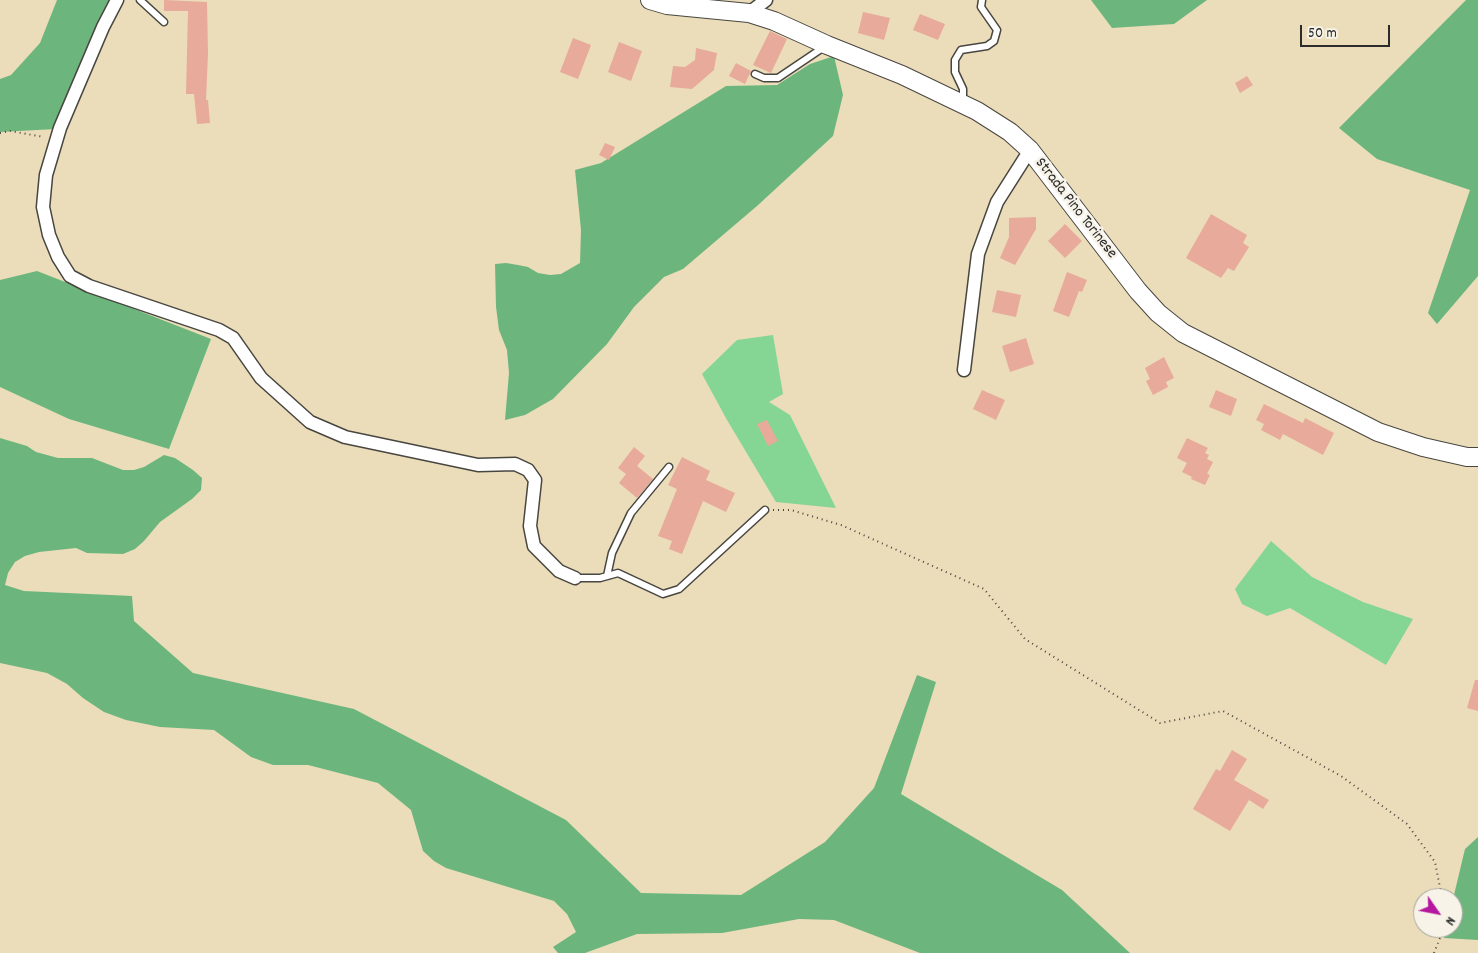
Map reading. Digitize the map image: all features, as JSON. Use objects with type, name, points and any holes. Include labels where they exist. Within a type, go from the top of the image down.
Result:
[{"type":"street","points":[[117,0],[103,27],[56,140],[46,175],[43,207],[49,235],[58,257],[70,276],[89,286],[219,330],[233,338],[261,378],[310,422],[345,437],[478,465],[515,464],[528,470],[535,480],[530,526],[534,546],[559,571],[575,578]]},
{"type":"street","name":"Strada Pino Torinese","points":[[650,0],[667,5],[749,13],[774,21],[827,45],[902,75],[977,111],[1010,132],[1030,150],[1138,291],[1158,313],[1183,333],[1378,432],[1423,447],[1467,457],[1478,457]]},
{"type":"street","points":[[749,13],[766,0]]},
{"type":"street","points":[[964,370],[978,254],[997,202],[1030,150]]},
{"type":"lane","points":[[140,0],[164,22]]},
{"type":"lane","points":[[963,105],[963,89],[955,72],[955,60],[962,50],[987,46],[994,41],[997,30],[981,7],[982,0]]},
{"type":"lane","points":[[754,74],[764,78],[778,78],[827,45]]},
{"type":"lane","points":[[608,576],[612,553],[631,514],[669,467]]},
{"type":"lane","points":[[575,578],[600,578],[618,573],[662,594],[679,589],[764,510]]},
{"type":"path","points":[[0,133],[10,131],[56,140]]},
{"type":"path","points":[[764,510],[791,510],[842,525],[984,589],[1025,639],[1160,723],[1223,711],[1341,776],[1407,824],[1435,862],[1440,888]]},
{"type":"path","points":[[1434,953],[1440,938]]},
{"type":"green space","points":[[57,0],[111,0],[56,129],[0,132],[0,79],[11,75],[40,43]]},
{"type":"green space","points":[[1091,0],[1207,0],[1174,24],[1112,28]]},
{"type":"green space","points":[[1466,0],[1478,0],[1478,276],[1437,324],[1428,313],[1470,190],[1377,159],[1339,128]]},
{"type":"green space","points":[[834,56],[843,95],[833,136],[757,206],[683,269],[664,277],[634,307],[607,344],[553,399],[525,415],[505,420],[509,373],[507,350],[499,330],[496,307],[495,264],[506,263],[528,267],[538,273],[550,275],[561,274],[580,263],[581,230],[575,170],[601,163],[726,86],[777,85],[810,64]]},
{"type":"green space","points":[[37,271],[211,339],[169,449],[69,419],[0,387],[0,280]]},
{"type":"green space","points":[[773,335],[783,394],[769,402],[790,415],[836,508],[776,502],[702,374],[737,340]]},
{"type":"green space","points":[[0,438],[58,458],[92,458],[123,470],[134,470],[144,467],[164,455],[175,458],[202,478],[201,490],[192,499],[160,522],[135,549],[123,554],[87,553],[76,548],[39,552],[25,556],[15,562],[8,573],[5,585],[24,591],[132,596],[134,621],[193,673],[354,709],[566,820],[641,893],[741,895],[825,842],[874,788],[917,675],[936,682],[901,794],[1062,890],[1130,953],[920,953],[834,920],[799,919],[722,933],[637,934],[585,953],[558,953],[553,947],[576,932],[567,914],[554,901],[446,868],[434,861],[423,851],[411,810],[378,783],[308,765],[273,765],[251,757],[214,730],[160,727],[126,720],[104,712],[83,698],[67,684],[47,673],[0,663]]},
{"type":"green space","points":[[1271,541],[1312,577],[1363,602],[1413,619],[1386,665],[1290,608],[1267,616],[1242,604],[1235,589]]},
{"type":"green space","points":[[1478,837],[1478,940],[1444,938],[1463,938],[1463,888],[1456,888],[1465,849]]},
{"type":"building","points":[[164,0],[207,2],[208,53],[206,100],[208,100],[210,123],[197,124],[194,94],[186,94],[188,11],[164,11]]},
{"type":"building","points":[[863,12],[890,18],[884,40],[858,33]]},
{"type":"building","points":[[920,14],[945,24],[938,40],[913,30]]},
{"type":"building","points":[[770,31],[787,39],[771,73],[753,65]]},
{"type":"building","points":[[573,38],[591,45],[578,79],[560,72]]},
{"type":"building","points":[[619,42],[642,51],[631,81],[608,72]]},
{"type":"building","points":[[696,48],[717,53],[714,70],[692,89],[670,87],[673,66],[685,67],[695,60]]},
{"type":"building","points":[[736,63],[751,71],[745,84],[729,76]]},
{"type":"building","points":[[1247,76],[1253,85],[1240,93],[1235,83]]},
{"type":"building","points":[[605,143],[615,147],[609,160],[599,155]]},
{"type":"building","points":[[1211,214],[1247,235],[1243,243],[1249,247],[1234,271],[1228,268],[1221,278],[1186,258]]},
{"type":"building","points":[[1036,217],[1036,229],[1015,265],[1000,258],[1009,237],[1009,218]]},
{"type":"building","points":[[1065,224],[1082,241],[1065,258],[1048,241]]},
{"type":"building","points":[[1067,272],[1087,280],[1082,292],[1079,291],[1069,317],[1053,311]]},
{"type":"building","points":[[997,290],[1021,295],[1016,317],[992,312]]},
{"type":"building","points":[[1026,338],[1034,364],[1010,372],[1002,346]]},
{"type":"building","points":[[1164,357],[1174,378],[1166,382],[1168,387],[1153,395],[1146,381],[1150,379],[1145,368]]},
{"type":"building","points":[[982,390],[1005,400],[996,420],[973,409]]},
{"type":"building","points":[[1216,390],[1237,399],[1231,416],[1209,407]]},
{"type":"building","points":[[1264,404],[1303,423],[1305,418],[1334,433],[1323,455],[1283,434],[1280,440],[1261,430],[1264,424],[1256,420]]},
{"type":"building","points":[[767,420],[778,441],[768,446],[757,424]]},
{"type":"building","points":[[1187,438],[1208,448],[1205,453],[1209,455],[1207,459],[1213,462],[1207,474],[1210,475],[1205,485],[1191,479],[1192,477],[1182,472],[1187,463],[1177,458]]},
{"type":"building","points":[[634,447],[645,456],[637,466],[653,479],[637,498],[619,483],[626,474],[618,468]]},
{"type":"building","points":[[682,457],[710,471],[706,480],[735,493],[726,512],[703,501],[682,554],[669,549],[672,541],[658,536],[677,489],[668,485]]},
{"type":"building","points":[[1475,680],[1478,680],[1478,711],[1467,708]]},
{"type":"building","points":[[1232,750],[1247,759],[1234,780],[1269,800],[1263,809],[1249,800],[1230,831],[1193,809],[1216,769],[1220,771]]}]
